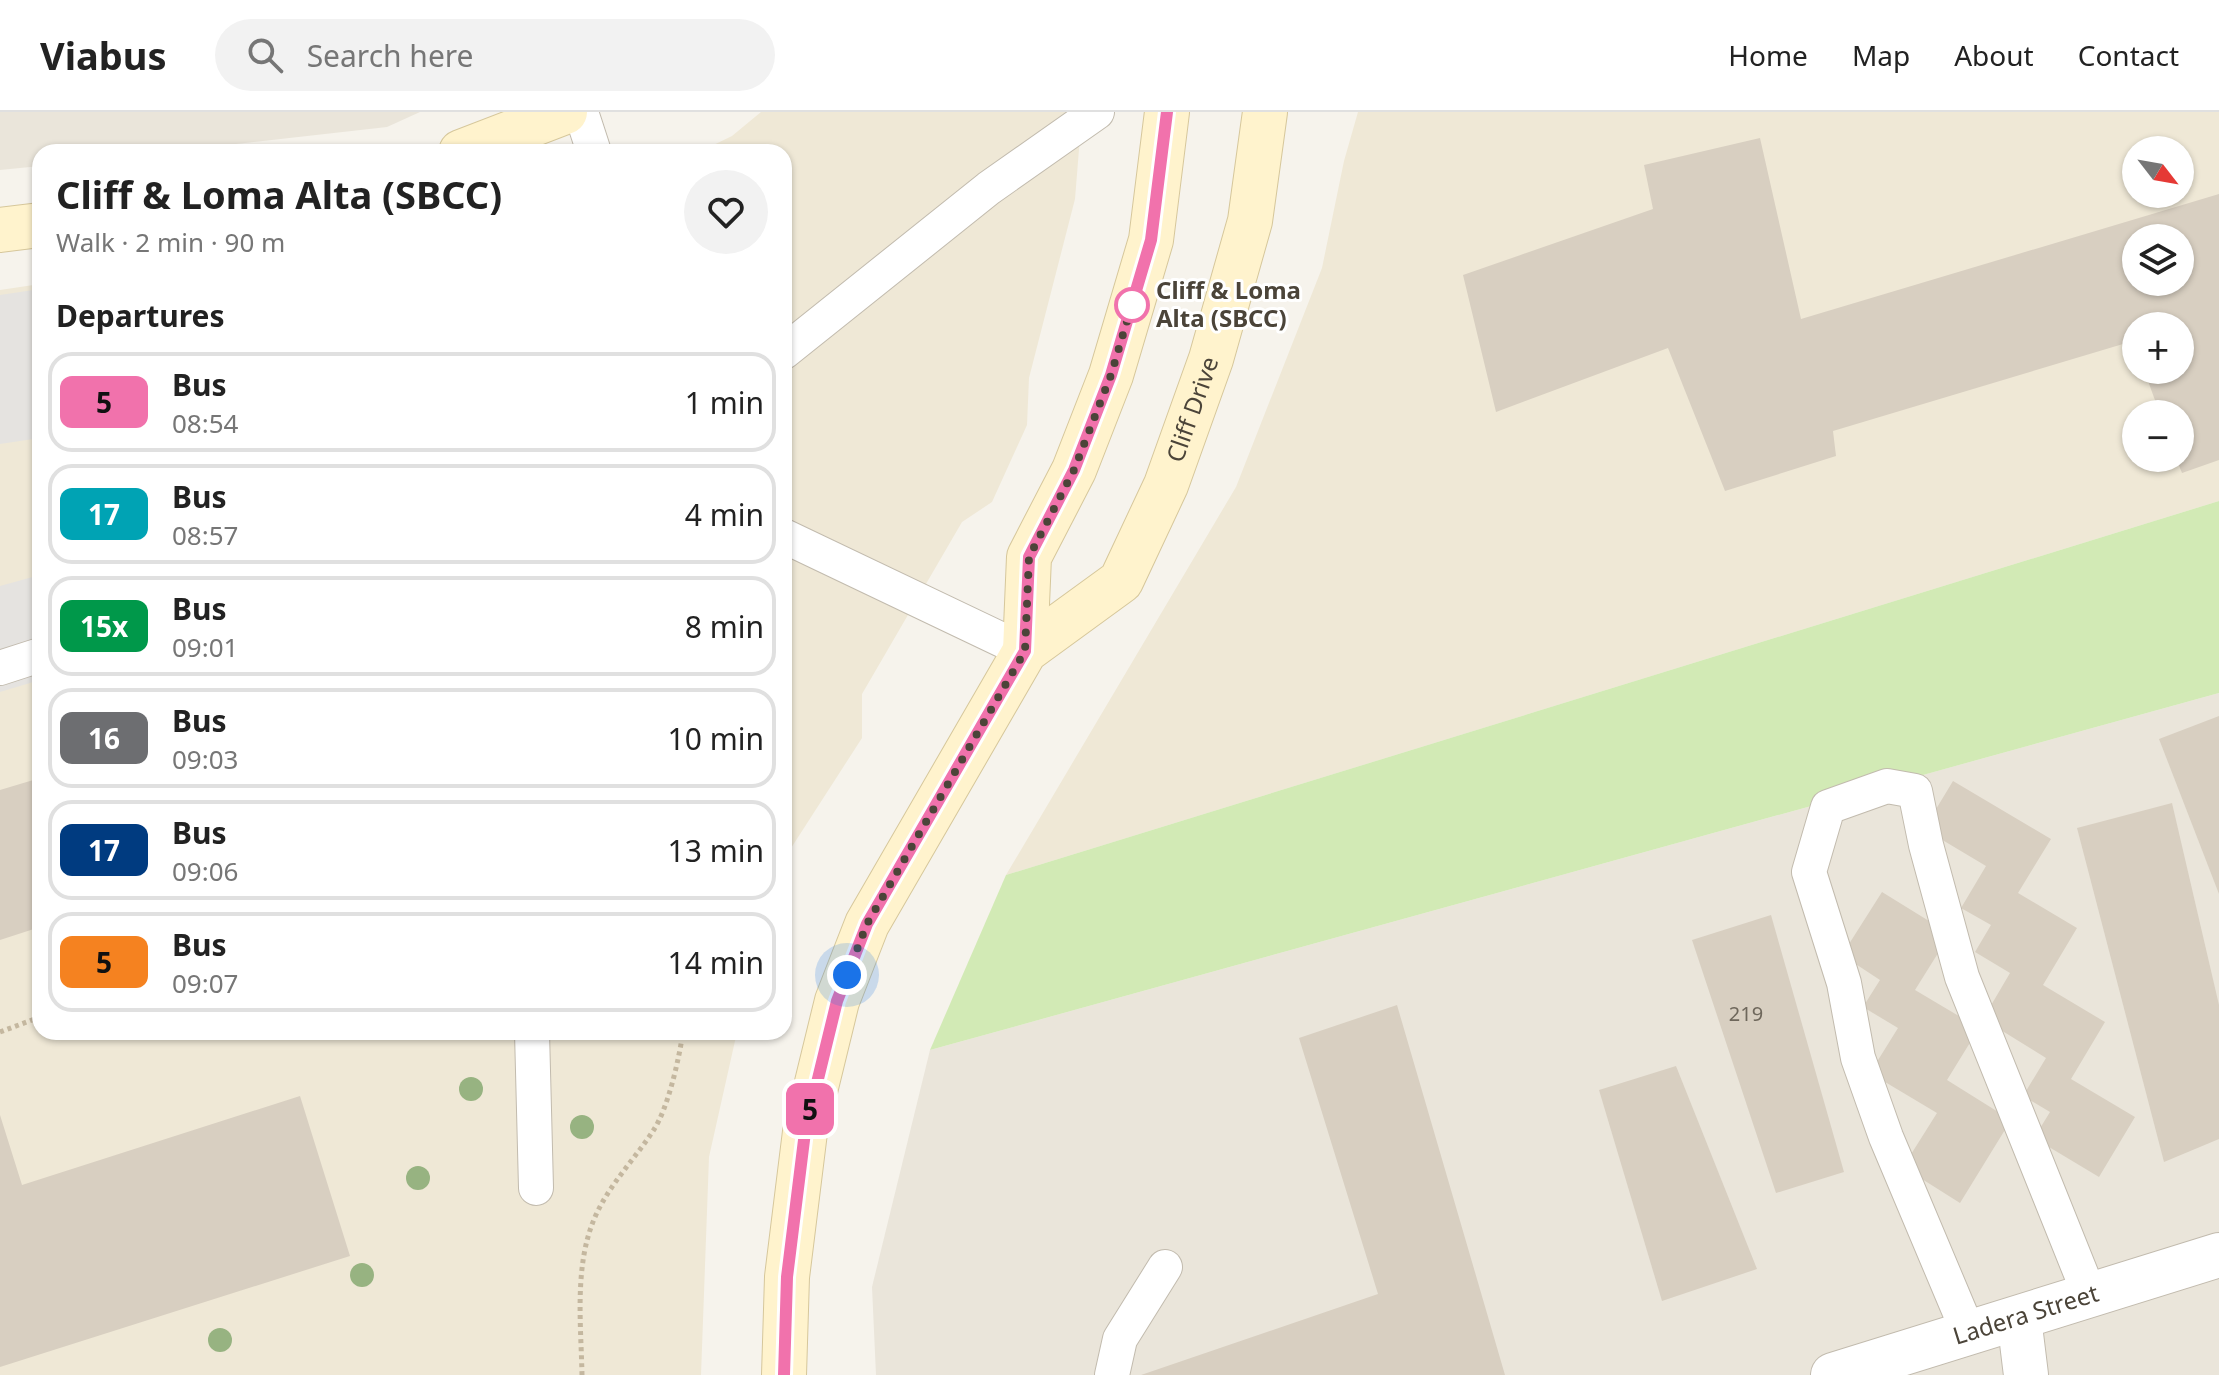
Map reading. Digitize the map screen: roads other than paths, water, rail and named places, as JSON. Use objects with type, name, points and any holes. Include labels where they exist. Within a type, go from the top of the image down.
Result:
[{"type":"main road","points":[[482,144],[565,112]]},
{"type":"main road","name":"Cliff Drive","points":[[1025,651],[1029,557],[1074,470],[1111,375],[1151,240],[1167,112]]},
{"type":"main road","name":"Cliff Drive","points":[[784,1375],[787,1277],[805,1132],[837,1001],[867,924],[1025,651],[1121,581],[1166,485],[1211,359],[1250,221],[1265,112]]},
{"type":"main road","points":[[0,230],[32,226]]},
{"type":"street","name":"Ladera Street","points":[[1833,1375],[2219,1255]]},
{"type":"street","points":[[2019,1318],[2026,1375]]},
{"type":"lane","points":[[581,112],[591,144]]},
{"type":"lane","points":[[792,346],[989,188],[1097,112]]},
{"type":"lane","points":[[792,540],[1025,651]]},
{"type":"lane","points":[[0,668],[32,658]]},
{"type":"lane","points":[[1969,1334],[1886,1137],[1858,1058],[1844,983],[1809,872],[1828,807],[1887,786],[1915,791],[1926,845],[1962,977],[2090,1296]]},
{"type":"lane","points":[[532,1040],[536,1188]]},
{"type":"lane","points":[[1112,1375],[1120,1339],[1165,1267]]},
{"type":"place","name":"Cliff & Loma Alta (SBCC)","points":[[1132,305]]}]
